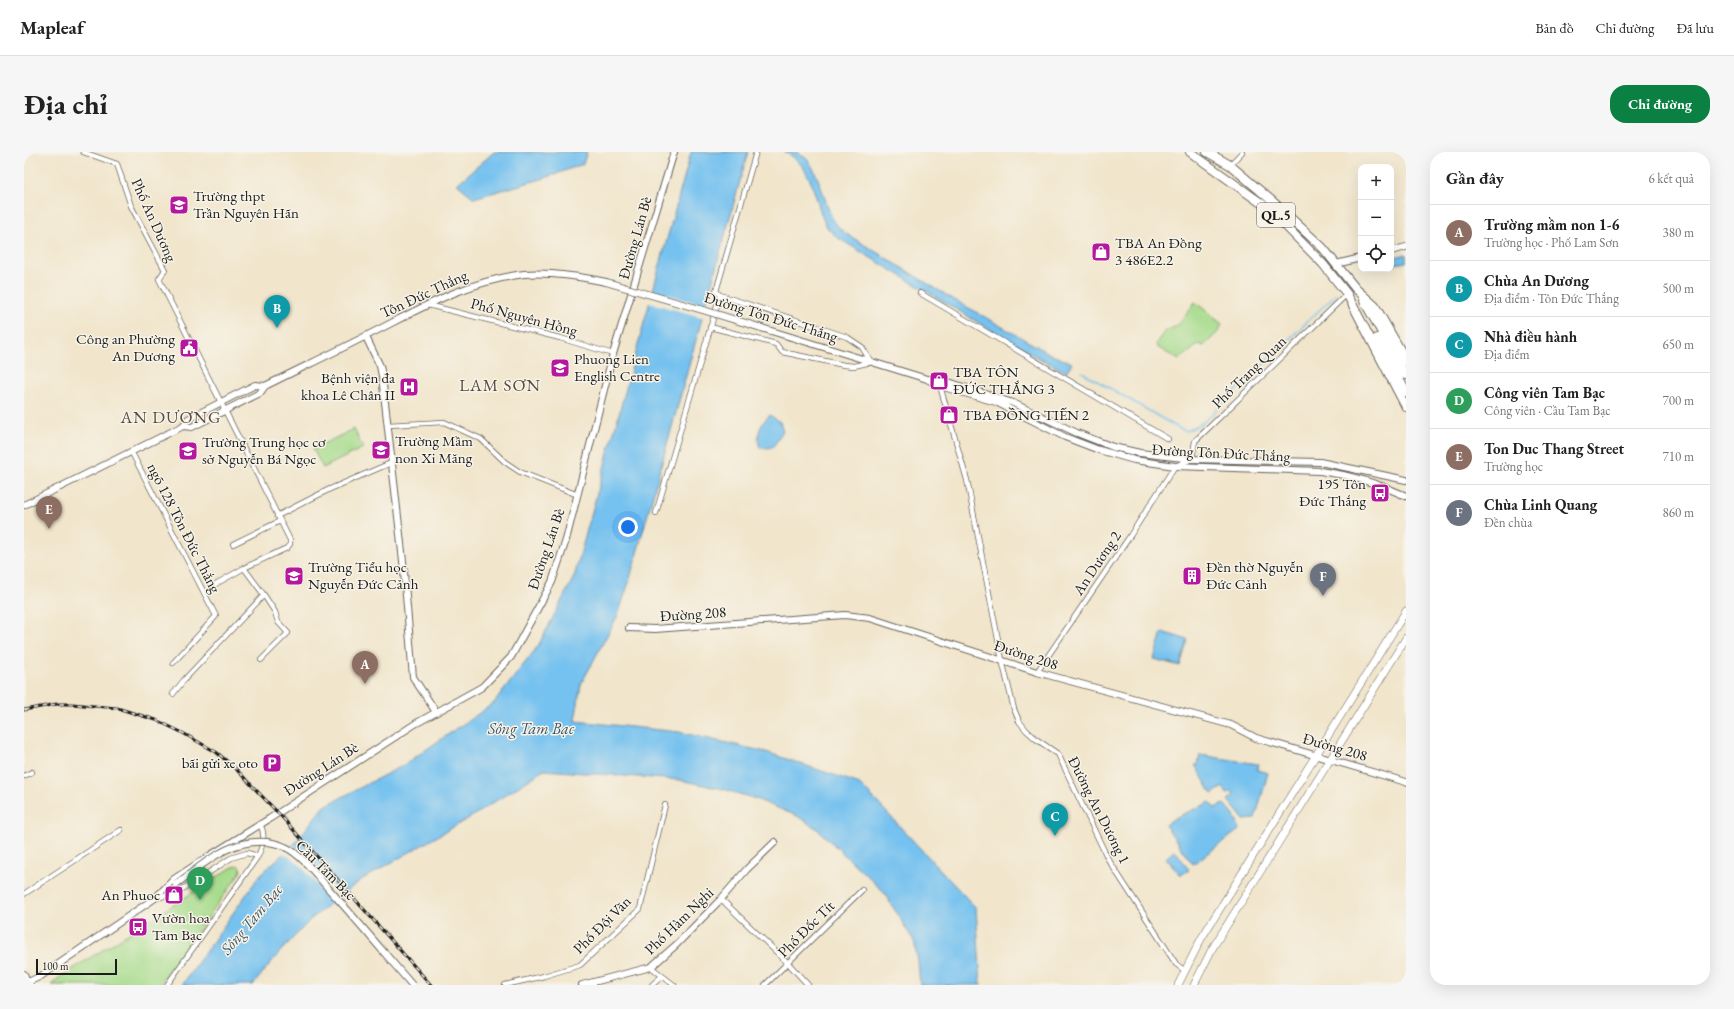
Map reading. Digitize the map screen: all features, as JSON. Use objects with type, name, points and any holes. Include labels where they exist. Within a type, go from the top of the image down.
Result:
[{"type":"highway","name":"QL.5","points":[[1190,152],[1268,208],[1324,264],[1347,294],[1406,407]]},
{"type":"highway","name":"QL.5","points":[[1207,152],[1230,166],[1297,223],[1336,264],[1356,288],[1375,306],[1406,360]]},
{"type":"highway","points":[[1356,288],[1406,392]]},
{"type":"highway","points":[[1347,294],[1370,318],[1406,375]]},
{"type":"main road","name":"Đường Lán Bè","points":[[155,898],[174,880],[206,858],[364,756],[436,712],[482,687],[511,657],[552,582],[566,540],[613,354],[674,152]]},
{"type":"main road","points":[[1394,250],[1406,247]]},
{"type":"main road","points":[[1336,264],[1358,259]]},
{"type":"main road","name":"Tôn Đức Thắng","points":[[183,426],[192,427],[226,411],[260,393],[265,386],[428,305],[474,285],[526,274],[576,276],[606,282]]},
{"type":"main road","name":"Đường Tôn Đức Thắng","points":[[606,282],[791,337],[927,379],[940,386],[996,402],[1065,437],[1099,450],[1134,460],[1175,466],[1320,471],[1342,474],[1368,481],[1406,496]]},
{"type":"main road","points":[[366,337],[380,366],[382,376],[403,561],[413,677],[436,712]]},
{"type":"main road","name":"Đường Tôn Đức Thắng","points":[[927,379],[939,379],[1013,403],[1077,433],[1113,447],[1153,455],[1192,459],[1320,462],[1406,480]]},
{"type":"main road","name":"Tôn Đức Thắng","points":[[24,505],[183,426],[188,419],[255,385],[265,386]]},
{"type":"main road","points":[[1178,985],[1201,939],[1406,611]]},
{"type":"main road","name":"Đường 208","points":[[629,628],[655,630],[845,615],[870,618],[1037,672],[1231,726],[1256,738],[1316,754],[1406,782]]},
{"type":"main road","points":[[1194,985],[1212,949],[1332,759],[1406,638]]},
{"type":"main road","name":"Cầu Tam Bạc","points":[[155,898],[222,853],[237,845],[260,842],[272,843],[286,847],[296,854],[315,874],[412,985]]},
{"type":"main road","name":"Phố Hàm Nghi","points":[[584,985],[650,967],[676,945],[721,899],[747,869],[775,842]]},
{"type":"main road","points":[[24,974],[27,984],[48,972],[155,898]]},
{"type":"street","name":"Phố An Dương","points":[[84,152],[117,164],[131,206],[165,270],[159,279],[222,402]]},
{"type":"street","points":[[710,327],[776,344],[782,352],[831,363],[854,366],[871,362],[862,346],[847,337],[720,295],[716,291],[756,152]]},
{"type":"street","points":[[1230,166],[1242,152]]},
{"type":"street","points":[[920,293],[1168,439]]},
{"type":"street","name":"Phố Trang Quan","points":[[1192,459],[1195,441],[1347,294]]},
{"type":"street","points":[[656,513],[720,295]]},
{"type":"street","name":"Phố Nguyên Hồng","points":[[428,305],[563,339],[613,354]]},
{"type":"street","name":"Đường An Dương 1","points":[[940,386],[967,480],[1002,660],[1014,709],[1019,721],[1036,739],[1058,754],[1108,859],[1176,964],[1184,971]]},
{"type":"street","points":[[214,585],[244,568],[287,548],[290,544],[290,540],[222,402]]},
{"type":"street","points":[[388,425],[444,422],[480,439],[505,462],[520,472],[578,495]]},
{"type":"street","name":"ngõ 128 Tôn Đức Thắng","points":[[131,451],[216,616],[173,663]]},
{"type":"street","points":[[1175,466],[1192,459]]},
{"type":"street","points":[[233,544],[330,489],[391,463]]},
{"type":"street","name":"An Dương 2","points":[[1037,672],[1128,539],[1175,466]]},
{"type":"street","points":[[244,568],[275,612],[278,622],[288,633],[261,660]]},
{"type":"street","points":[[173,694],[184,680],[264,595]]},
{"type":"street","points":[[24,776],[32,772]]},
{"type":"street","name":"Phố Đội Văn","points":[[505,985],[544,976],[580,965],[640,908],[665,805]]},
{"type":"street","points":[[167,985],[258,856],[263,846],[264,832],[260,824]]},
{"type":"street","points":[[24,894],[121,830]]},
{"type":"street","points":[[155,898],[174,894],[199,880],[231,858],[247,853],[258,856]]},
{"type":"street","name":"Phố Đốc Tít","points":[[766,985],[862,890]]},
{"type":"street","points":[[721,899],[788,963],[808,985]]},
{"type":"street","points":[[650,967],[674,985]]},
{"type":"street","points":[[652,985],[662,976]]},
{"type":"green space","points":[[1195,302],[1222,324],[1218,332],[1204,346],[1199,344],[1179,360],[1157,347],[1156,343],[1165,331],[1177,326]]},
{"type":"green space","points":[[354,429],[363,448],[323,468],[313,449]]},
{"type":"green space","points":[[238,865],[241,868],[240,873],[159,985],[52,985],[57,979]]},
{"type":"water","points":[[494,152],[587,152],[583,164],[545,178],[474,198],[457,184]]},
{"type":"water","name":"Sông Tam Bạc","points":[[691,152],[748,152],[629,582],[618,615],[581,684],[575,721],[679,732],[766,752],[860,784],[976,908],[981,985],[920,985],[918,961],[914,941],[883,891],[816,828],[797,816],[756,799],[723,789],[679,780],[544,770],[471,817],[361,880],[311,919],[278,954],[253,985],[182,985],[260,875],[295,843],[323,807],[402,766],[494,703],[538,646],[574,577]]},
{"type":"water","points":[[784,152],[799,153],[810,163],[831,216],[836,224],[845,233],[953,299],[1052,355],[1072,363],[1066,372],[1027,352],[838,238],[825,224],[807,173],[794,158]]},
{"type":"water","points":[[1406,254],[1406,262],[1394,264],[1394,257]]},
{"type":"water","points":[[770,415],[780,422],[783,431],[773,446],[770,448],[760,447],[758,439],[760,430]]},
{"type":"water","points":[[1162,632],[1188,640],[1180,666],[1154,659]]},
{"type":"water","points":[[1200,755],[1258,764],[1257,770],[1268,773],[1255,819],[1244,820],[1228,800],[1234,795],[1232,791],[1227,794],[1223,787],[1212,794],[1195,765],[1198,765]]},
{"type":"water","points":[[1210,802],[1214,808],[1224,804],[1236,819],[1239,830],[1193,864],[1165,825],[1181,815]]},
{"type":"water","points":[[1175,850],[1189,870],[1181,875],[1166,858]]},
{"type":"pier","points":[[650,290],[708,306],[705,318],[647,302]]},
{"type":"pier","points":[[289,845],[299,850],[310,859],[342,897],[334,903],[301,866],[289,856],[281,853]]},
{"type":"waterway","points":[[1082,372],[1180,429],[1187,431],[1204,422],[1336,294]]},
{"type":"railway","points":[[24,710],[57,704],[117,708],[156,720],[216,752],[235,768],[281,816],[431,985]]},
{"type":"place","name":"Trường thpt Trần Nguyên Hãn","points":[[179,205]]},
{"type":"place","name":"TBA An Đồng 3 486E2.2","points":[[1101,252]]},
{"type":"place","name":"Chùa An Dương","points":[[277,328]]},
{"type":"place","name":"Công an Phường An Dương","points":[[189,348]]},
{"type":"place","name":"Phuong Lien English Centre","points":[[560,368]]},
{"type":"place","name":"TBA TÔN ĐỨC THẮNG 3","points":[[939,381]]},
{"type":"place","name":"Bệnh viện đa khoa Lê Chân II","points":[[409,387]]},
{"type":"place","name":"TBA ĐỒNG TIẾN 2","points":[[949,415]]},
{"type":"place","name":"Trường Mầm non Xi Măng","points":[[381,450]]},
{"type":"place","name":"Trường Trung học cơ sở Nguyễn Bá Ngọc","points":[[188,451]]},
{"type":"place","name":"195 Tôn Đức Thắng","points":[[1380,493]]},
{"type":"place","name":"Ton Duc Thang Street","points":[[49,529]]},
{"type":"place","name":"Trường Tiểu học Nguyễn Đức Cảnh","points":[[294,576]]},
{"type":"place","name":"Đền thờ Nguyễn Đức Cảnh","points":[[1192,576]]},
{"type":"place","name":"Chùa Linh Quang","points":[[1323,596]]},
{"type":"place","name":"Trường mầm non 1-6","points":[[365,684]]},
{"type":"place","name":"bãi gửi xe oto","points":[[272,763]]},
{"type":"place","name":"Nhà điều hành","points":[[1055,836]]},
{"type":"place","name":"An Phuoc","points":[[174,895]]},
{"type":"place","name":"Công viên Tam Bạc","points":[[200,900]]},
{"type":"place","name":"Vườn hoa Tam Bạc","points":[[138,927]]},
{"type":"district","name":"LAM SƠN","points":[[500,385]]},
{"type":"district","name":"AN DƯƠNG","points":[[171,417]]}]
